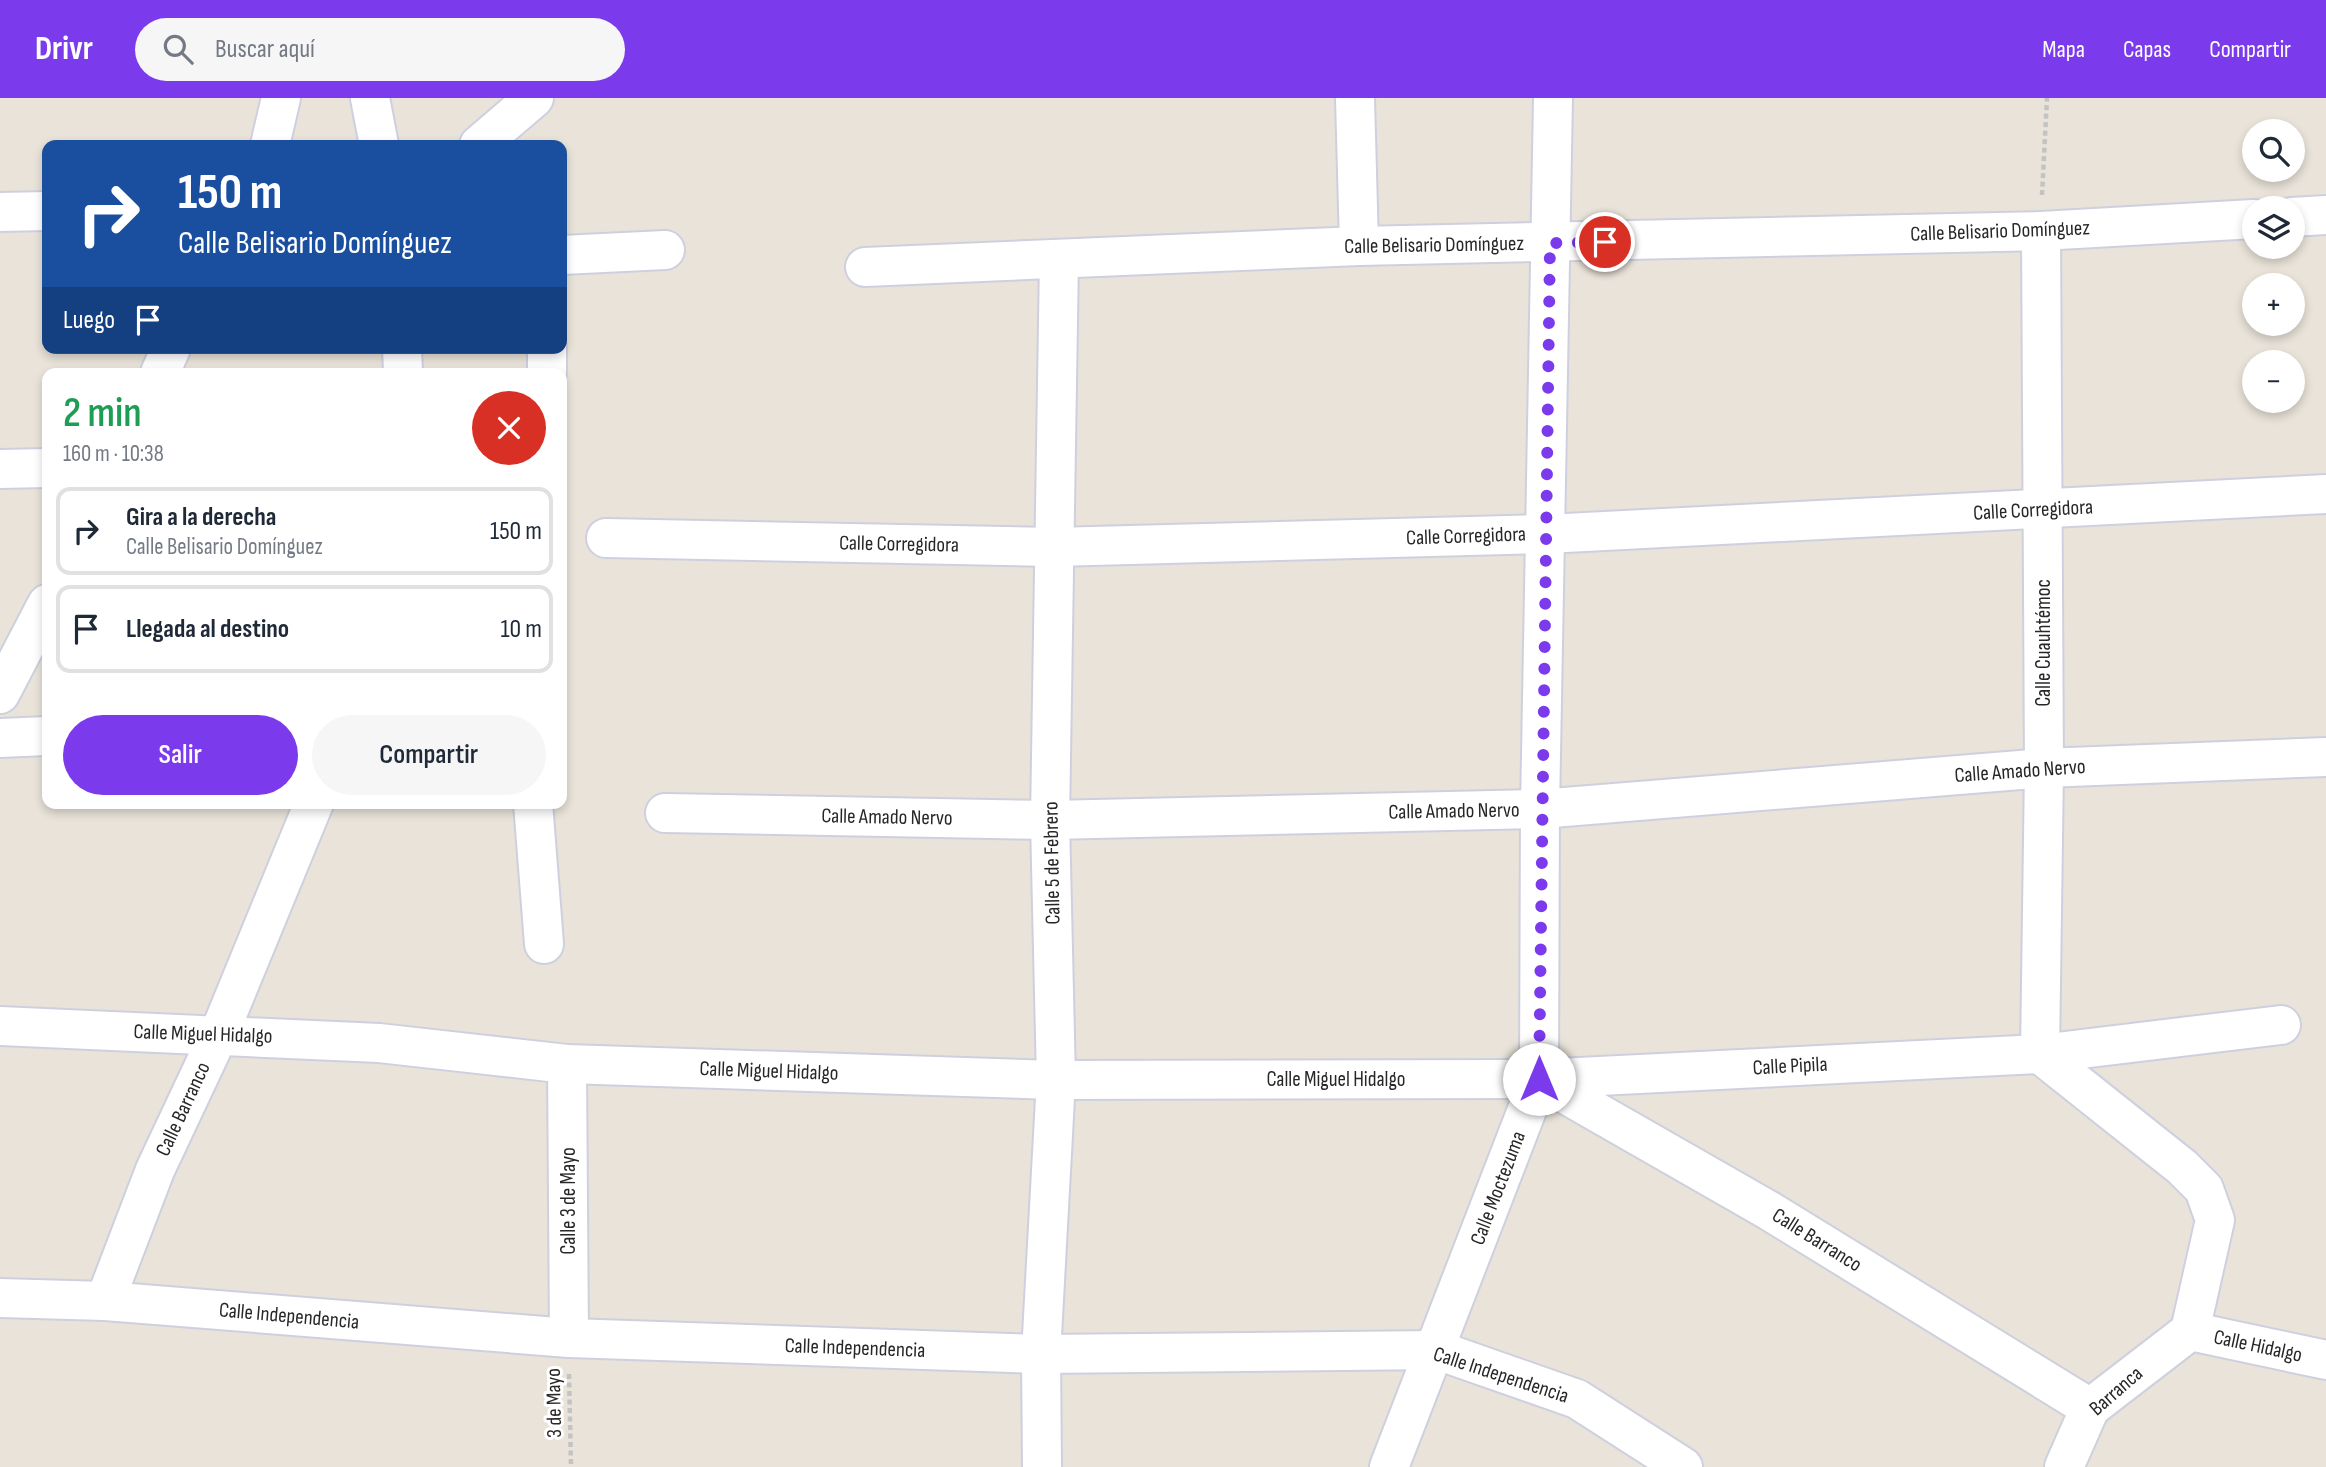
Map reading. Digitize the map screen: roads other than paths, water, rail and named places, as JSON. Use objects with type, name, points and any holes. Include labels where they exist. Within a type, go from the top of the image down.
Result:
[{"type":"street","points":[[271,140],[281,98]]},
{"type":"street","points":[[370,98],[378,140]]},
{"type":"street","points":[[486,140],[534,98]]},
{"type":"street","points":[[1355,98],[1359,246]]},
{"type":"street","name":"Calle Moctezuma","points":[[1389,1467],[1437,1350],[1539,1079],[1540,808],[1553,98]]},
{"type":"street","points":[[0,212],[42,211]]},
{"type":"street","points":[[2305,216],[2326,215]]},
{"type":"street","name":"Calle Belisario Domínguez","points":[[865,267],[1359,246],[2040,231],[2242,220]]},
{"type":"street","name":"Calle Cuauhtémoc","points":[[2040,231],[2043,509],[2040,1054]]},
{"type":"street","points":[[567,255],[665,250]]},
{"type":"street","name":"Calle 5 de Febrero","points":[[1042,1467],[1041,1354],[1056,1080],[1050,820],[1059,259]]},
{"type":"street","points":[[0,469],[42,468]]},
{"type":"street","name":"Calle Corregidora","points":[[606,538],[1054,547],[1546,534],[2326,494]]},
{"type":"street","points":[[0,694],[42,614]]},
{"type":"street","points":[[0,738],[42,736]]},
{"type":"street","name":"Calle Amado Nervo","points":[[665,813],[1050,820],[1540,808],[2043,768],[2326,757]]},
{"type":"street","name":"Calle Barranco","points":[[105,1301],[155,1170],[219,1034],[312,809]]},
{"type":"street","points":[[533,809],[544,944]]},
{"type":"street","name":"Calle Pipila","points":[[1539,1079],[2040,1054],[2281,1025]]},
{"type":"street","name":"Calle Miguel Hidalgo","points":[[0,1026],[379,1043],[567,1064],[1056,1080],[1539,1079]]},
{"type":"street","points":[[2040,1054],[2182,1167],[2204,1189],[2215,1220],[2190,1331]]},
{"type":"street","name":"Calle 3 de Mayo","points":[[567,1064],[569,1338]]},
{"type":"street","name":"Calle Barranco","points":[[1539,1079],[1768,1210],[2090,1408]]},
{"type":"street","name":"Calle Independencia","points":[[0,1298],[105,1301],[569,1338],[1041,1354],[1437,1350],[1577,1399],[1683,1467]]},
{"type":"street","name":"Calle Hidalgo","points":[[2190,1331],[2326,1360]]},
{"type":"street","name":"Barranca","points":[[2064,1467],[2090,1408],[2190,1331]]}]
